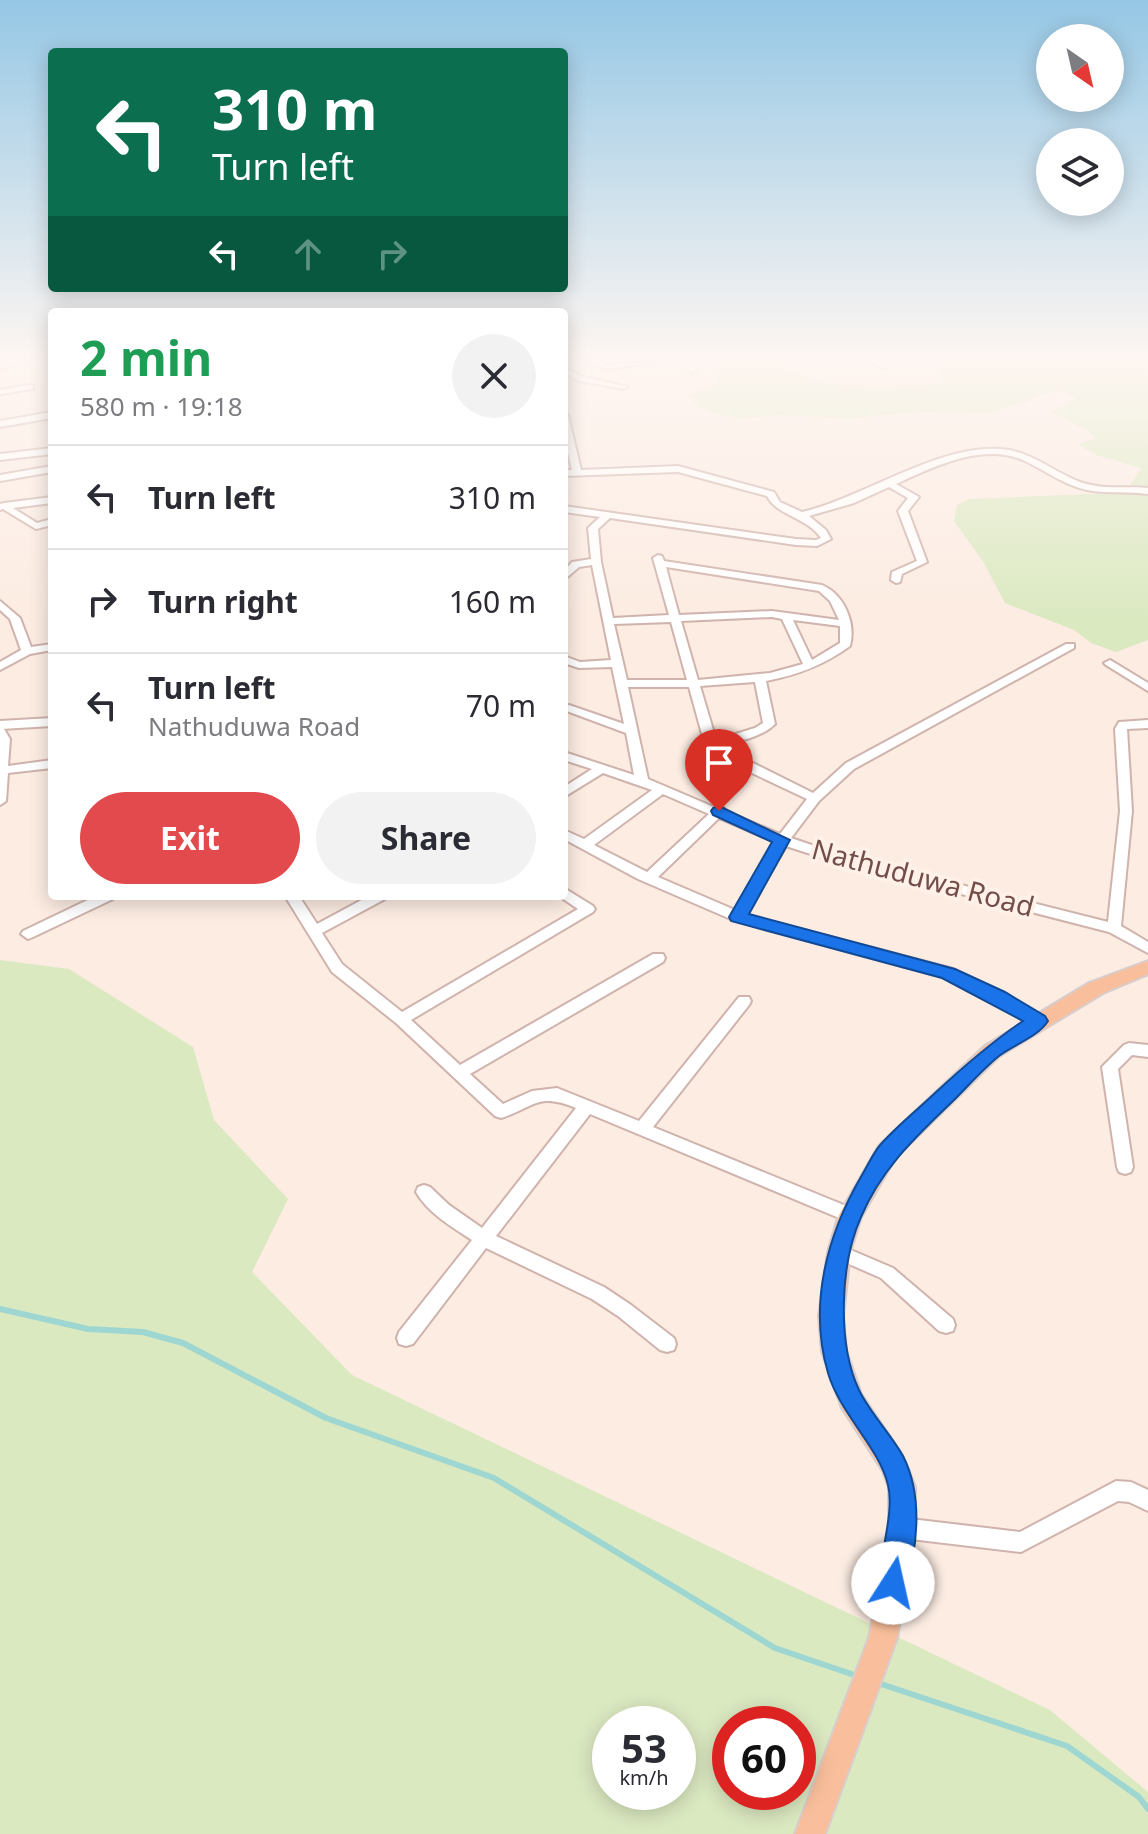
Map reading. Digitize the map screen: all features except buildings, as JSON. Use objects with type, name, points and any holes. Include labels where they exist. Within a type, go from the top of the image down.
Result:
[{"type":"main road","points":[[810,1834],[883,1638],[902,1528],[902,1487],[893,1464],[851,1400],[834,1351],[831,1316],[839,1252],[850,1215],[887,1152],[992,1051],[1096,988],[1148,967]]},
{"type":"street","points":[[571,447],[577,473]]},
{"type":"street","points":[[0,457],[48,451]]},
{"type":"street","points":[[801,515],[890,484],[941,462],[1003,451],[1086,487],[1148,491]]},
{"type":"street","points":[[568,473],[678,469],[771,494],[776,498],[776,504],[801,515],[823,532],[826,539],[817,543],[796,542],[568,510]]},
{"type":"street","points":[[0,478],[48,470]]},
{"type":"street","points":[[890,484],[914,497],[903,511],[922,562],[915,567],[900,569],[896,580]]},
{"type":"street","points":[[2,507],[48,501]]},
{"type":"street","points":[[2,507],[36,526],[48,523]]},
{"type":"street","points":[[607,516],[593,528],[596,562],[642,781]]},
{"type":"street","points":[[622,684],[694,682],[760,678],[809,666],[836,654],[846,644],[847,624],[834,595],[822,588],[658,559],[676,618],[694,682],[711,745],[718,752],[814,798]]},
{"type":"street","points":[[568,573],[576,564],[596,562]]},
{"type":"street","points":[[0,604],[15,618],[27,651]]},
{"type":"street","points":[[607,621],[786,616],[847,624]]},
{"type":"street","points":[[786,616],[809,666]]},
{"type":"street","points":[[738,917],[782,840],[814,798],[850,766],[1070,646]]},
{"type":"street","points":[[0,667],[27,651],[48,648]]},
{"type":"street","points":[[568,661],[579,665],[617,663]]},
{"type":"street","points":[[1110,663],[1148,688]]},
{"type":"street","points":[[711,745],[759,731],[769,724],[760,678]]},
{"type":"street","points":[[569,709],[633,731]]},
{"type":"street","points":[[0,725],[48,722]]},
{"type":"street","points":[[1114,928],[1126,811],[1121,729],[1123,725],[1148,724]]},
{"type":"street","points":[[0,732],[4,739],[0,801]]},
{"type":"street","name":"Nathuduwa Road","points":[[568,757],[642,781],[782,840],[834,857],[1114,928],[1148,948]]},
{"type":"street","points":[[4,770],[48,764]]},
{"type":"street","points":[[568,790],[602,768]]},
{"type":"street","points":[[585,845],[662,789]]},
{"type":"street","points":[[649,878],[719,811]]},
{"type":"street","points":[[568,836],[649,878],[738,917],[948,973],[1038,1021]]},
{"type":"street","points":[[401,1019],[588,909],[568,896]]},
{"type":"street","points":[[28,934],[100,900]]},
{"type":"street","points":[[295,900],[337,968],[401,1019],[501,1112],[532,1097],[557,1094],[850,1215]]},
{"type":"street","points":[[315,931],[370,900]]},
{"type":"street","points":[[459,1073],[658,958]]},
{"type":"street","points":[[641,1130],[744,1001]]},
{"type":"street","points":[[1125,1167],[1110,1067],[1129,1049],[1148,1051]]},
{"type":"street","points":[[406,1338],[586,1107]]},
{"type":"street","points":[[424,1192],[444,1214],[483,1239],[601,1295],[667,1344]]},
{"type":"street","points":[[839,1252],[887,1273],[946,1325]]},
{"type":"street","points":[[902,1528],[1021,1542],[1116,1491],[1131,1492],[1148,1501]]},
{"type":"green space","points":[[1082,447],[1148,447],[1148,490],[1129,487],[1141,468],[1096,455]]},
{"type":"green space","points":[[1148,494],[1148,640],[1116,652],[1091,643],[1074,630],[1005,603],[984,563],[954,521],[957,505],[969,499]]},
{"type":"green space","points":[[0,960],[69,969],[193,1047],[214,1120],[288,1199],[252,1272],[352,1375],[1050,1710],[1148,1792],[1148,1834],[0,1834]]},
{"type":"waterway","points":[[0,1309],[88,1329],[143,1332],[183,1343],[326,1418],[494,1478],[775,1648],[860,1677]]},
{"type":"waterway","points":[[875,1682],[1067,1746],[1139,1797],[1148,1809]]},
{"type":"route","points":[[719,811],[782,840],[738,917],[948,973],[1038,1021],[992,1051],[887,1152],[850,1215],[839,1252],[831,1316],[834,1351],[851,1400],[893,1464],[902,1487],[902,1528],[893,1583]]}]
